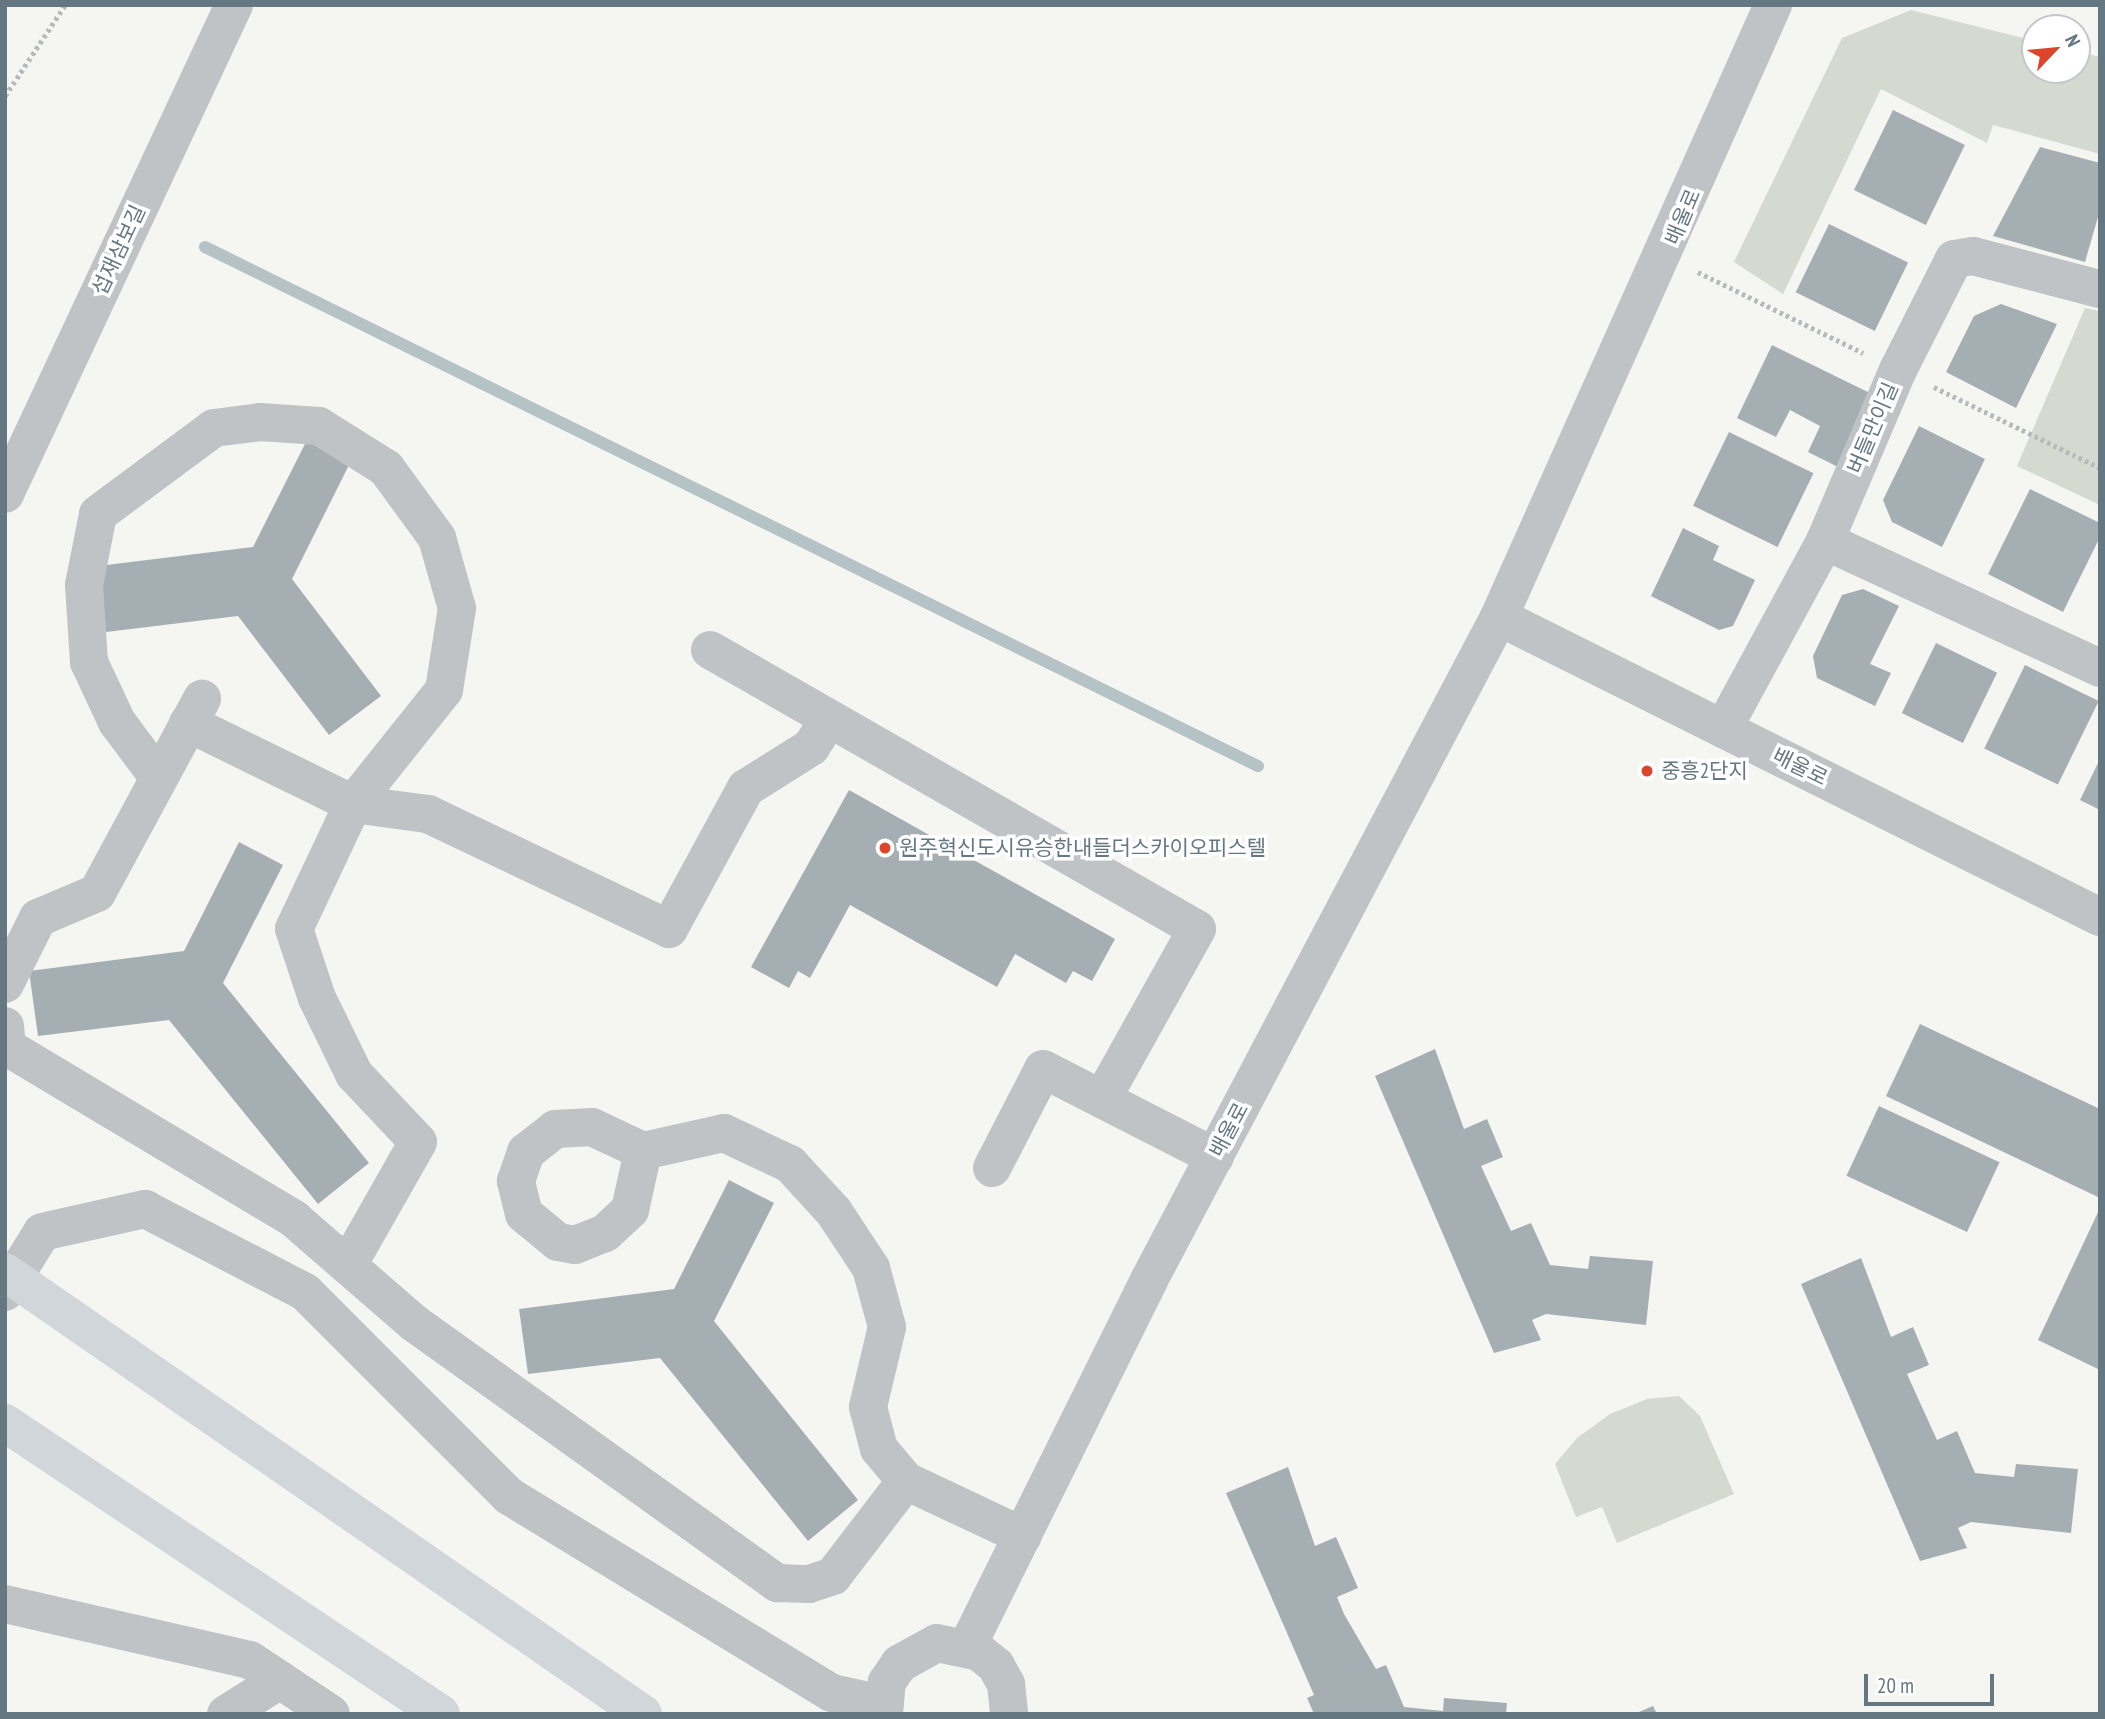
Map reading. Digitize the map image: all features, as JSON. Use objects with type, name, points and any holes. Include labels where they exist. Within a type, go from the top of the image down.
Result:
[{"type":"highway","points":[[5,1272],[642,1713]]},
{"type":"highway","points":[[5,1423],[441,1714]]},
{"type":"street","name":"섭재삼보길","points":[[5,494],[234,5]]},
{"type":"street","name":"배울로","points":[[967,1647],[1215,1157],[1499,617],[1666,256],[1773,5]]},
{"type":"street","name":"버들만이길","points":[[1723,729],[1825,541],[1898,370],[1954,259],[1973,256],[2100,289]]},
{"type":"street","points":[[158,778],[117,722],[89,662],[84,585],[98,514],[214,428],[260,422],[319,426],[386,468],[437,538],[457,608],[444,690],[353,804],[294,929],[317,999],[354,1074],[418,1142],[348,1265]]},
{"type":"street","points":[[1825,541],[2100,668]]},
{"type":"street","name":"배울로","points":[[1499,617],[2100,917]]},
{"type":"street","points":[[710,650],[1197,929],[1101,1099]]},
{"type":"street","points":[[5,984],[38,918],[97,893],[195,711],[353,804],[428,814],[669,929],[746,788],[811,747],[829,719]]},
{"type":"street","points":[[5,1026],[8,1047],[294,1219],[414,1323],[777,1583],[809,1584],[833,1576],[906,1481]]},
{"type":"street","points":[[992,1168],[1042,1069],[1215,1157]]},
{"type":"street","points":[[643,1151],[724,1133],[790,1164],[834,1212],[871,1268],[887,1327],[868,1407],[879,1449],[906,1481],[1023,1536]]},
{"type":"street","points":[[5,1293],[42,1233],[145,1209],[304,1292],[509,1496],[832,1693],[884,1709],[887,1682],[916,1650],[937,1643],[967,1647],[996,1666],[1006,1684],[1009,1714]]},
{"type":"street","points":[[5,1604],[250,1660],[331,1714]]},
{"type":"street","points":[[226,1714],[280,1680]]},
{"type":"path","points":[[5,96],[65,5]]},
{"type":"path","points":[[1666,256],[2100,468]]},
{"type":"shaded area","points":[[1911,10],[2021,38],[2021,84],[2091,84],[2091,55],[2100,57],[2100,154],[1993,125],[1987,143],[1881,89],[1783,294],[1734,262],[1842,38]]},
{"type":"shaded area","points":[[2085,308],[2100,311],[2100,505],[2017,466]]},
{"type":"shaded area","points":[[1679,1396],[1700,1416],[1734,1494],[1617,1543],[1602,1507],[1576,1517],[1555,1464],[1577,1438],[1610,1414],[1647,1399]]},
{"type":"building","points":[[1893,110],[1965,145],[1926,225],[1854,190]]},
{"type":"building","points":[[2040,147],[2100,163],[2100,210],[2085,262],[1993,236]]},
{"type":"building","points":[[1829,224],[1908,263],[1875,331],[1796,292]]},
{"type":"building","points":[[2001,304],[2057,324],[2016,408],[1946,372],[1974,316]]},
{"type":"building","points":[[1772,345],[1876,396],[1840,468],[1808,452],[1820,426],[1790,410],[1776,437],[1737,418]]},
{"type":"building","points":[[1919,426],[1985,459],[1942,547],[1892,522],[1883,500]]},
{"type":"building","points":[[1729,432],[1813,473],[1778,547],[1693,506]]},
{"type":"building","points":[[308,438],[351,461],[292,579],[381,696],[329,735],[238,616],[106,632],[98,566],[253,547]]},
{"type":"building","points":[[2030,489],[2100,523],[2100,537],[2063,612],[1988,574]]},
{"type":"building","points":[[1683,528],[1719,546],[1713,560],[1755,580],[1733,626],[1719,630],[1651,596]]},
{"type":"building","points":[[1863,589],[1899,606],[1870,664],[1891,673],[1875,706],[1817,678],[1813,656],[1842,595]]},
{"type":"building","points":[[1936,643],[1997,673],[1963,743],[1902,713]]},
{"type":"building","points":[[2025,665],[2099,701],[2058,785],[1984,749]]},
{"type":"building","points":[[2100,759],[2100,810],[2080,800]]},
{"type":"building","name":"원주혁신도시유승한내들더스카이오피스텔","points":[[849,790],[1115,939],[1092,981],[1073,971],[1066,983],[1015,954],[997,987],[850,905],[810,978],[798,971],[789,988],[751,967]]},
{"type":"building","points":[[239,842],[283,865],[223,983],[369,1163],[318,1204],[169,1020],[38,1036],[29,971],[184,951]]},
{"type":"building","points":[[1920,1024],[2100,1109],[2100,1198],[1886,1096]]},
{"type":"building","points":[[1435,1049],[1464,1129],[1487,1119],[1503,1157],[1481,1166],[1511,1231],[1531,1223],[1550,1265],[1588,1269],[1590,1256],[1653,1261],[1646,1325],[1546,1314],[1532,1320],[1541,1340],[1494,1353],[1375,1076]]},
{"type":"building","points":[[1879,1106],[2000,1162],[1967,1232],[1846,1176]]},
{"type":"building","points":[[729,1180],[774,1203],[714,1321],[858,1500],[808,1541],[660,1358],[528,1374],[519,1309],[674,1289]]},
{"type":"building","points":[[2100,1208],[2100,1370],[2038,1340]]},
{"type":"building","points":[[1861,1258],[1891,1337],[1913,1327],[1929,1365],[1907,1374],[1937,1440],[1957,1431],[1975,1473],[2014,1477],[2016,1464],[2078,1469],[2071,1533],[1971,1522],[1958,1528],[1967,1548],[1920,1561],[1801,1284]]},
{"type":"building","points":[[1288,1467],[1315,1546],[1336,1537],[1358,1588],[1337,1597],[1344,1614],[1376,1669],[1386,1665],[1404,1707],[1443,1711],[1444,1698],[1507,1703],[1506,1714],[1314,1714],[1307,1698],[1314,1695],[1226,1493]]},
{"type":"building","points":[[1653,1706],[1657,1714],[1634,1714]]},
{"type":"waterway","points":[[205,247],[1258,766]]},
{"type":"place","name":"중흥2단지","points":[[1647,771]]},
{"type":"place","name":"원주혁신도시유승한내들더스카이오피스텔","points":[[885,848]]}]
